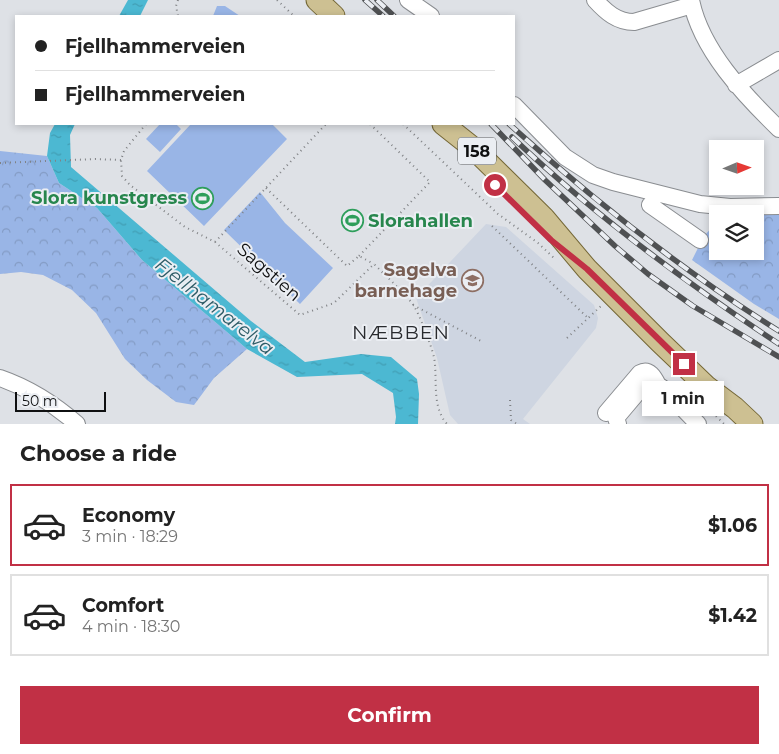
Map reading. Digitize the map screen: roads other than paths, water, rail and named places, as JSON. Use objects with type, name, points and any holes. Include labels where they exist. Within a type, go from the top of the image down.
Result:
[{"type":"main road","points":[[317,0],[333,15]]},
{"type":"main road","name":"158","points":[[443,125],[472,147],[544,218],[587,269],[707,387],[737,424]]},
{"type":"main road","name":"158","points":[[707,387],[735,408],[752,424]]},
{"type":"street","points":[[408,0],[430,15]]},
{"type":"street","points":[[595,0],[608,13],[626,22],[634,22],[691,3],[712,50],[736,85],[779,129]]},
{"type":"street","points":[[736,85],[779,60]]},
{"type":"street","points":[[515,106],[565,157],[593,175],[689,202],[723,207],[779,206]]},
{"type":"street","points":[[680,226],[684,220],[689,202]]},
{"type":"street","points":[[650,205],[700,240]]},
{"type":"street","points":[[0,378],[25,388],[58,409],[77,424]]},
{"type":"street","points":[[612,419],[616,418],[643,386],[649,384],[658,385],[697,424]]},
{"type":"water","points":[[128,0],[148,0],[140,15],[120,15]]},
{"type":"water","name":"Fjellhamarelva","points":[[54,125],[75,125],[70,135],[71,167],[251,321],[305,362],[361,354],[391,357],[417,379],[419,394],[418,424],[395,424],[393,393],[362,374],[297,377],[247,349],[142,260],[97,208],[59,183],[47,156],[50,133]]},
{"type":"railway","points":[[365,0],[382,15]]},
{"type":"railway","points":[[377,0],[393,15]]},
{"type":"railway","points":[[492,125],[545,180],[615,246],[648,274],[693,306],[779,357]]},
{"type":"railway","points":[[510,125],[639,234],[708,284],[779,331]]},
{"type":"railway","points":[[512,137],[575,194],[641,247],[779,344]]},
{"type":"place","name":"Slora kunstgress","points":[[203,198]]},
{"type":"place","name":"Slorahallen","points":[[352,221]]},
{"type":"place","name":"Sagelva barnehage","points":[[473,280]]},
{"type":"district","name":"NÆBBEN","points":[[401,332]]}]
